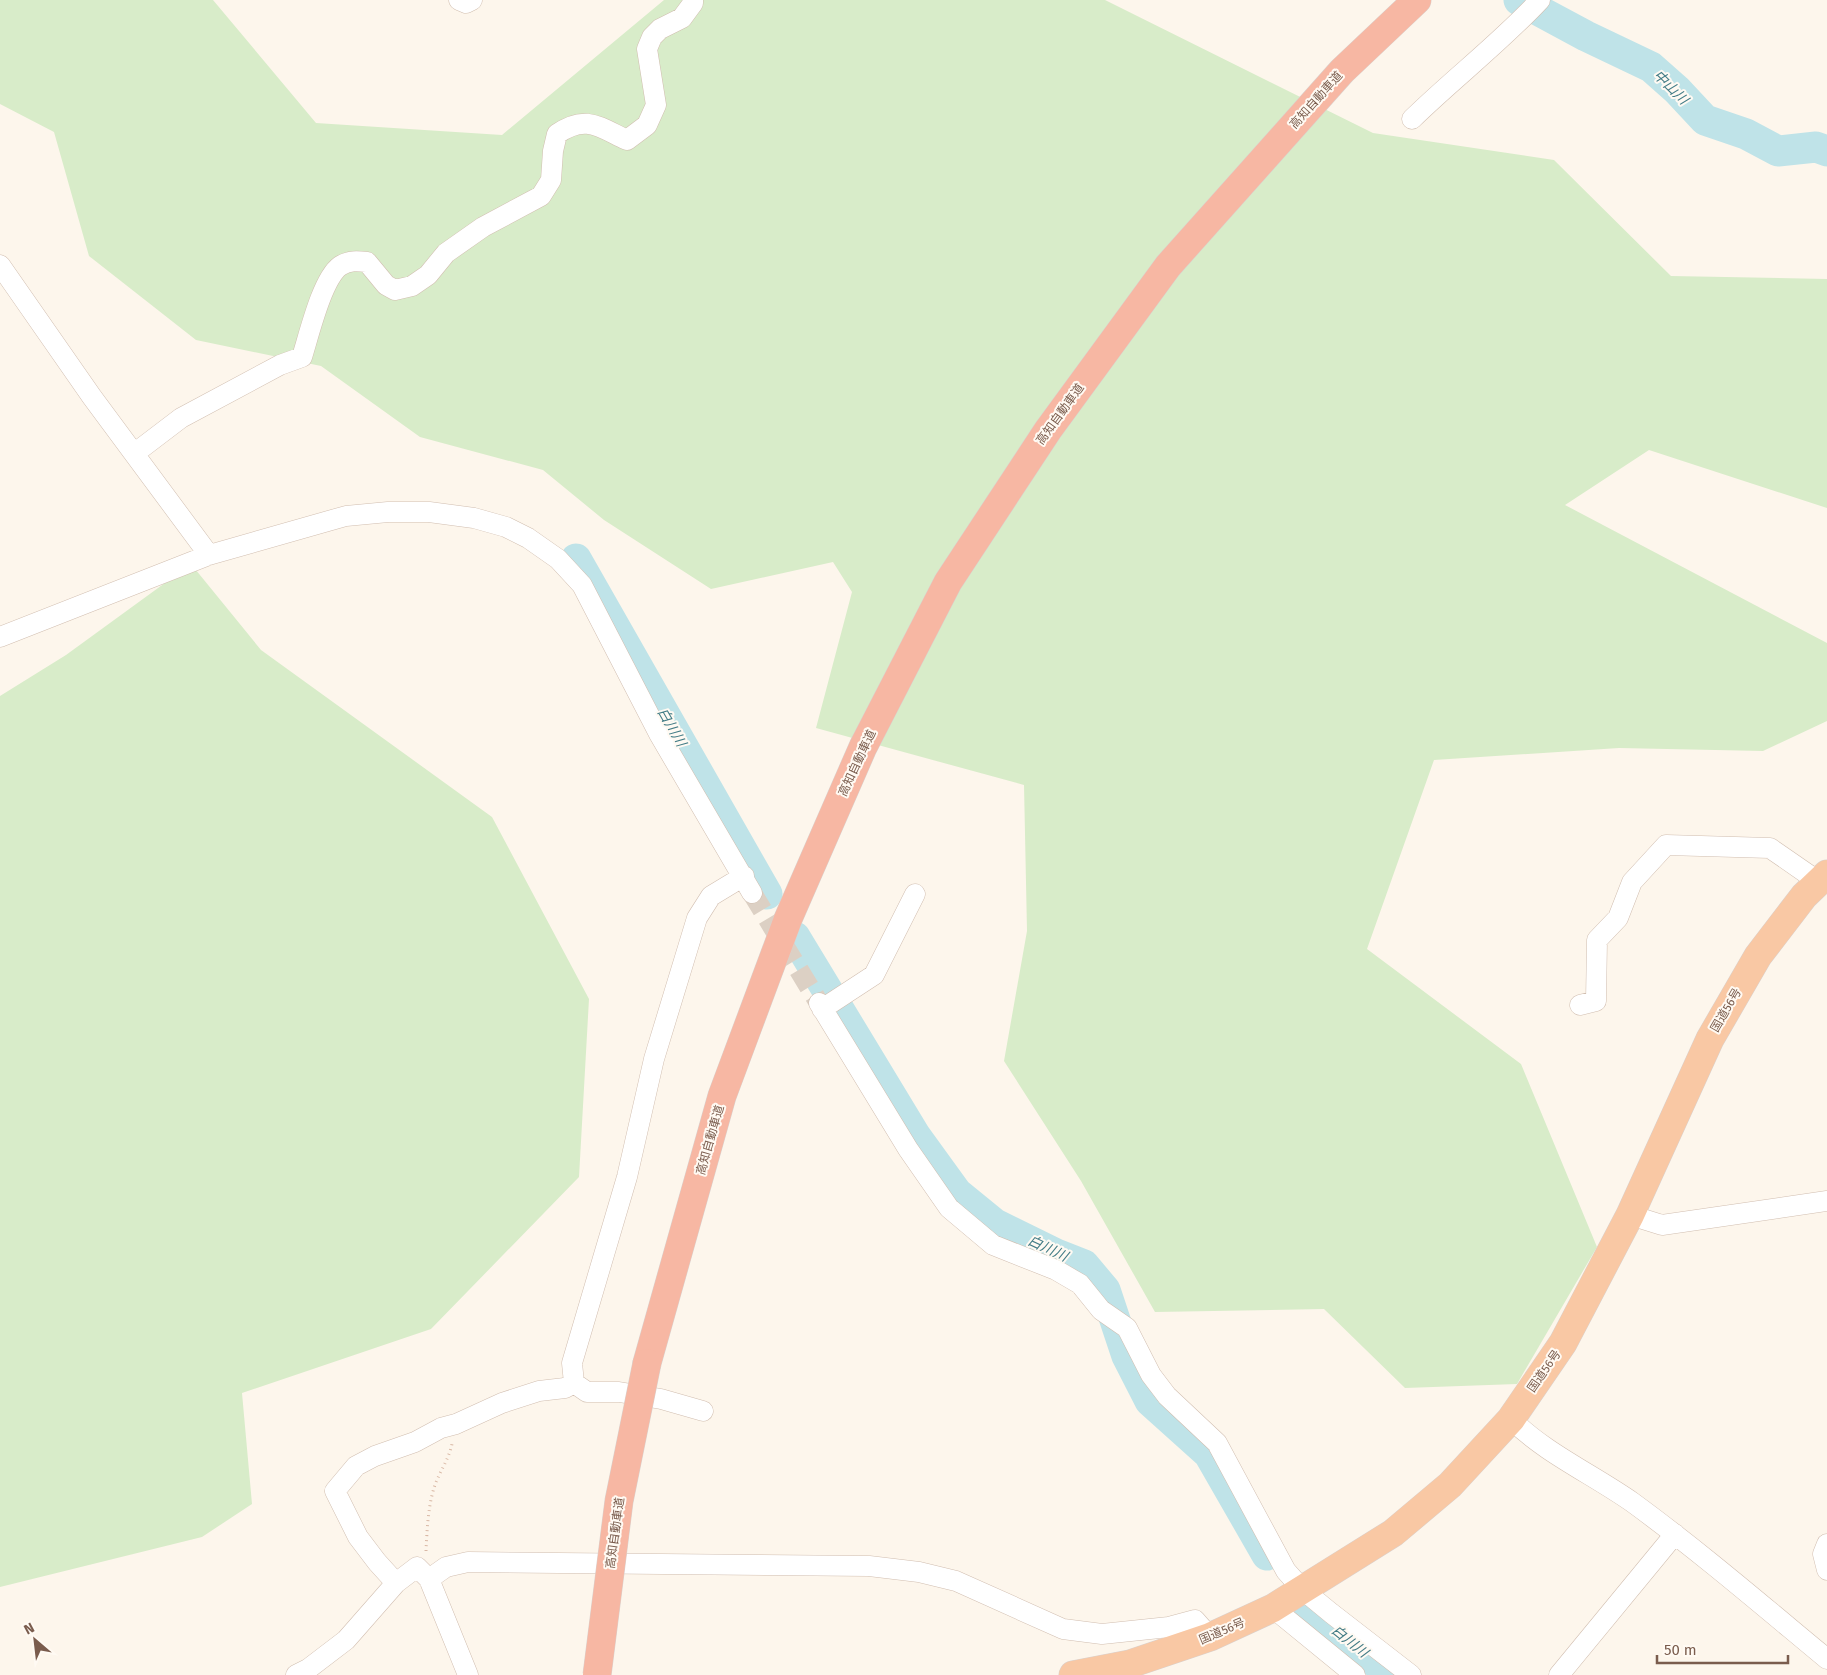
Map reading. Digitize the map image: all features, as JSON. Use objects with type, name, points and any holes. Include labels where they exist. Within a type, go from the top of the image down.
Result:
[{"type":"highway","name":"高知自動車道","points":[[597,1675],[619,1501],[647,1363],[722,1096],[788,919],[863,746],[948,582],[1048,430],[1168,266],[1342,71],[1417,0]]},
{"type":"highway","name":"国道56号","points":[[1074,1675],[1126,1669],[1210,1637],[1274,1608],[1393,1533],[1450,1485],[1510,1418],[1564,1343],[1630,1215],[1710,1038],[1758,956],[1804,896],[1823,878]]},
{"type":"street","points":[[459,0],[466,3],[472,0]]},
{"type":"street","points":[[135,453],[180,418],[280,364],[302,357],[324,290],[332,274],[341,266],[354,261],[367,262],[386,285],[395,290],[412,286],[428,275],[446,253],[484,227],[541,196],[551,180],[553,151],[557,134],[562,130],[585,123],[595,125],[627,140],[633,136],[646,125],[656,105],[647,49],[652,37],[660,29],[682,18],[693,3],[693,0]]},
{"type":"street","points":[[1412,118],[1504,36],[1540,0]]},
{"type":"street","points":[[0,265],[92,397],[209,555]]},
{"type":"street","points":[[0,637],[209,555],[346,516],[388,512],[429,512],[474,518],[506,527],[528,538],[558,559],[582,586],[660,734],[748,884],[711,896],[697,918],[654,1059],[627,1177],[572,1363],[574,1383],[587,1392],[619,1392],[662,1399],[703,1411]]},
{"type":"street","points":[[1580,1005],[1596,1001],[1597,940],[1618,918],[1632,882],[1666,845],[1770,848],[1823,878]]},
{"type":"street","points":[[915,894],[874,975],[844,996],[820,1006],[908,1149],[949,1208],[993,1245],[1056,1270],[1080,1284],[1101,1310],[1128,1328],[1151,1376],[1167,1396],[1217,1443],[1286,1571],[1303,1590],[1411,1675]]},
{"type":"street","points":[[1630,1215],[1662,1225],[1827,1201]]},
{"type":"street","points":[[396,1583],[376,1562],[358,1537],[335,1491],[356,1466],[375,1456],[415,1442],[441,1428],[456,1424],[502,1403],[539,1391],[565,1388],[574,1383]]},
{"type":"street","points":[[1510,1418],[1528,1436],[1606,1484],[1676,1534],[1827,1659]]},
{"type":"street","points":[[1559,1675],[1676,1534]]},
{"type":"street","points":[[1827,1544],[1824,1554],[1827,1570]]},
{"type":"street","points":[[296,1675],[308,1669],[346,1640],[396,1583],[446,1566],[468,1562],[869,1566],[919,1572],[956,1582],[1063,1629],[1102,1634],[1169,1627],[1195,1620],[1210,1637]]},
{"type":"street","points":[[423,1573],[468,1675]]},
{"type":"street","points":[[1274,1608],[1355,1675]]},
{"type":"path","points":[[423,1573],[426,1559],[427,1526],[435,1486],[450,1452],[456,1424]]},
{"type":"green space","points":[[0,0],[213,0],[316,123],[502,135],[664,0],[1105,0],[1373,133],[1554,160],[1671,276],[1827,279],[1827,508],[1649,450],[1565,505],[1827,643],[1827,721],[1763,751],[1619,748],[1434,760],[1367,949],[1521,1064],[1597,1247],[1517,1384],[1405,1388],[1324,1309],[1155,1312],[1081,1181],[1004,1061],[1027,931],[1024,785],[816,728],[852,592],[833,562],[711,589],[604,520],[543,470],[420,437],[321,366],[196,340],[89,256],[54,132],[0,104]]},
{"type":"green space","points":[[191,564],[261,650],[492,817],[589,999],[579,1177],[431,1329],[242,1393],[252,1504],[202,1537],[0,1587],[0,696],[66,655]]},
{"type":"waterway","name":"中山川","points":[[1519,0],[1586,36],[1651,67],[1677,90],[1705,120],[1746,134],[1778,151],[1816,147],[1827,151]]},
{"type":"waterway","name":"白川川","points":[[576,559],[767,894]]},
{"type":"waterway","name":"白川川","points":[[795,937],[915,1135],[957,1193],[995,1224],[1056,1254],[1084,1265],[1105,1290],[1127,1356],[1150,1401],[1209,1454],[1267,1555]]},
{"type":"waterway","name":"白川川","points":[[1308,1607],[1391,1675]]},
{"type":"tunnel","points":[[752,893],[819,1003]]}]
